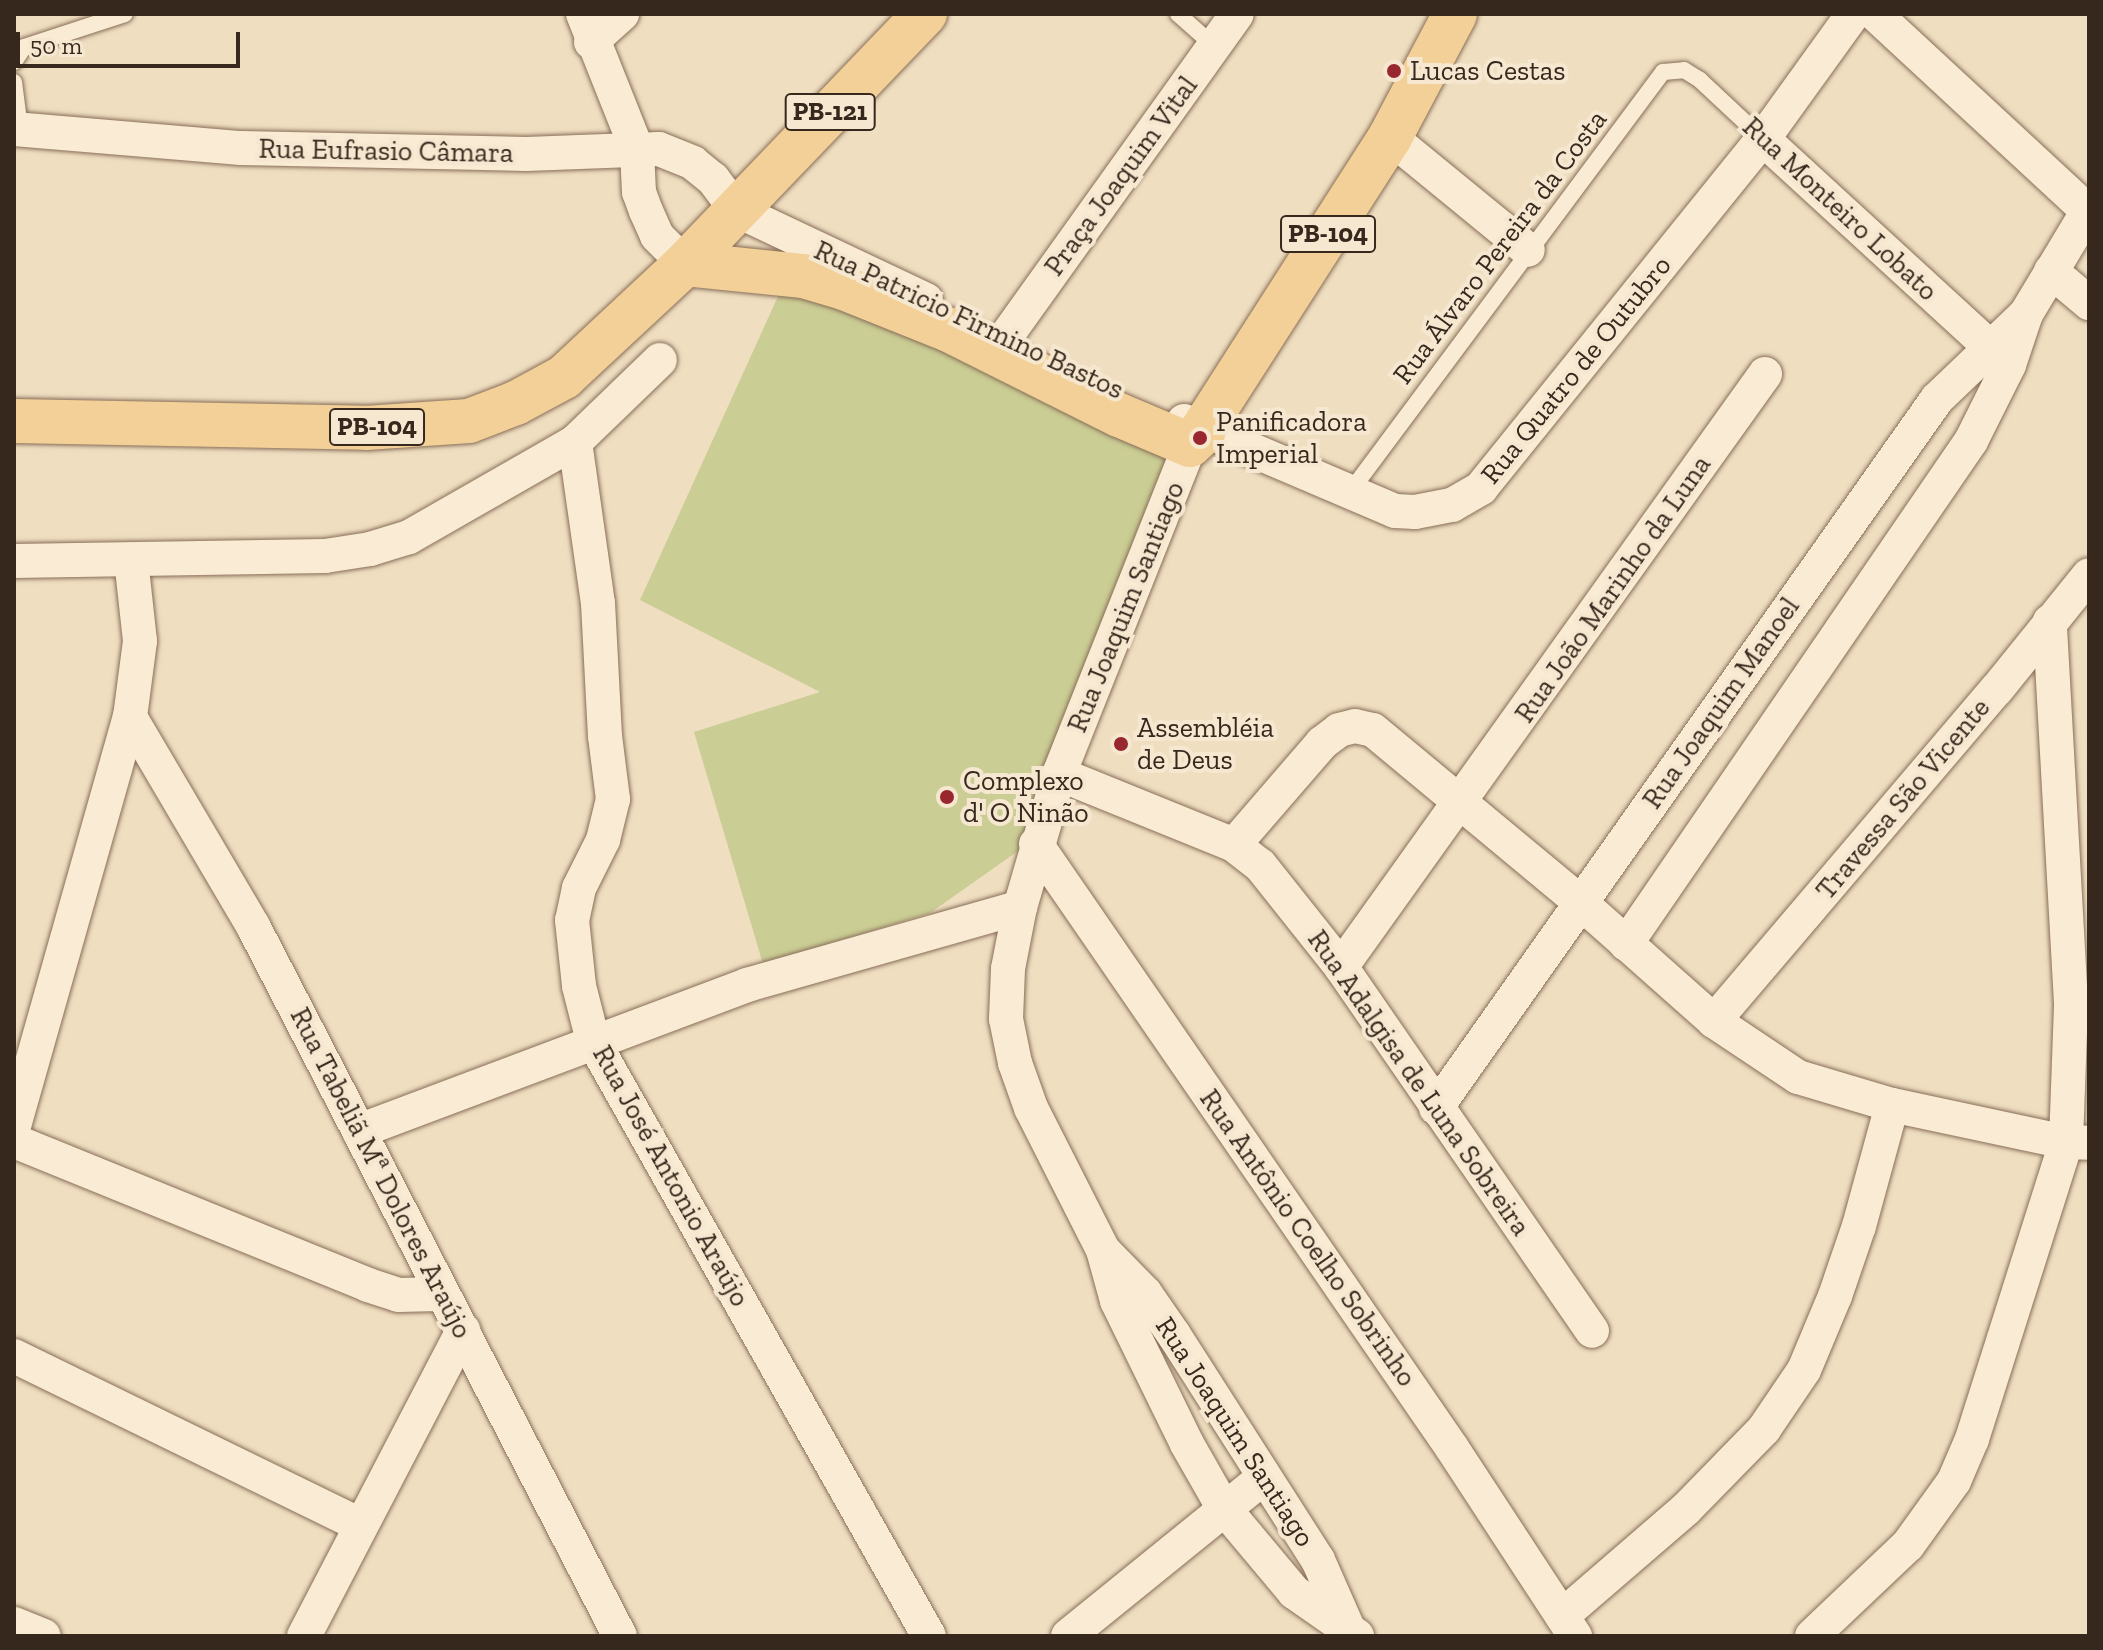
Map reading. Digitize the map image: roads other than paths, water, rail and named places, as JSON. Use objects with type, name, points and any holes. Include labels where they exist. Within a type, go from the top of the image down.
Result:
[{"type":"main road","name":"PB-121","points":[[685,264],[925,14]]},
{"type":"main road","name":"PB-104","points":[[1196,437],[1390,137],[1455,14]]},
{"type":"main road","name":"PB-104","points":[[14,421],[366,428],[469,421],[545,389],[564,377],[685,264]]},
{"type":"main road","name":"Rua Patricio Firmino Bastos","points":[[685,264],[803,276],[844,288],[949,330],[1119,415],[1196,437]]},
{"type":"street","points":[[622,14],[587,28],[637,150],[639,192],[646,211],[657,236],[685,264]]},
{"type":"street","name":"Praça Joaquim Vital","points":[[1005,338],[1237,14]]},
{"type":"street","name":"Rua Quatro de Outubro","points":[[1196,437],[1395,511],[1415,512],[1452,505],[1481,488],[1763,139],[1853,14]]},
{"type":"street","points":[[1875,14],[2088,210]]},
{"type":"street","name":"Rua Eufrasio Câmara","points":[[17,129],[241,148],[526,154],[659,149],[693,163],[713,179],[736,210]]},
{"type":"street","points":[[1390,137],[1528,250]]},
{"type":"street","name":"Rua Monteiro Lobato","points":[[1763,139],[1999,356]]},
{"type":"street","name":"Rua Patricio Firmino Bastos","points":[[736,210],[1005,338],[1196,437]]},
{"type":"street","name":"Rua Joaquim Manoel","points":[[1626,944],[1971,441],[1999,356],[2088,210]]},
{"type":"street","points":[[2051,271],[2089,303]]},
{"type":"street","name":"Rua Joaquim Manoel","points":[[1436,1108],[1937,399],[1999,356]]},
{"type":"street","points":[[14,561],[325,556],[370,549],[409,537],[575,442],[660,360]]},
{"type":"street","name":"Rua João Marinho da Luna","points":[[1341,967],[1765,374]]},
{"type":"street","name":"Rua Joaquim Santiago","points":[[1196,437],[1059,774],[1036,844],[1020,907],[1007,981],[1006,1019],[1015,1063],[1031,1108],[1103,1250],[1117,1301],[1141,1356],[1223,1507],[1294,1592],[1352,1631]]},
{"type":"street","name":"Rua José Antonio Araújo","points":[[575,442],[598,603],[613,799],[603,840],[579,888],[572,920],[579,986],[593,1041],[929,1636]]},
{"type":"street","points":[[14,1126],[130,717],[140,641],[131,559]]},
{"type":"street","name":"Travessa São Vicente","points":[[1714,1021],[2089,575]]},
{"type":"street","points":[[1812,1636],[1908,1545],[1954,1481],[1972,1439],[2078,1142],[2050,622]]},
{"type":"street","name":"Rua Tabeliã Mª Dolores Araújo","points":[[130,717],[253,926],[620,1636]]},
{"type":"street","points":[[1059,774],[1234,845],[1322,743],[1339,730],[1355,726],[1373,730],[1580,902],[1714,1021],[1798,1077],[1892,1105],[2078,1142]]},
{"type":"street","name":"Rua Antônio Coelho Sobrinho","points":[[1036,844],[1452,1448],[1569,1626]]},
{"type":"street","name":"Rua Adalgisa de Luna Sobreira","points":[[1234,845],[1279,885],[1341,967],[1592,1331]]},
{"type":"street","points":[[359,1131],[747,985],[1020,907]]},
{"type":"street","points":[[1569,1626],[1764,1429],[1804,1370],[1849,1254],[1892,1105]]},
{"type":"street","points":[[14,1141],[368,1285],[398,1295],[441,1294]]},
{"type":"street","name":"Rua Joaquim Santiago","points":[[1103,1250],[1145,1293],[1167,1324],[1318,1560],[1352,1631]]},
{"type":"street","points":[[308,1634],[360,1525],[463,1330]]},
{"type":"street","points":[[14,1356],[360,1525]]},
{"type":"street","points":[[1068,1636],[1223,1507],[1263,1478]]},
{"type":"street","points":[[14,1624],[44,1636]]},
{"type":"lane","points":[[14,62],[24,47],[125,14]]},
{"type":"lane","points":[[1178,14],[1214,46]]},
{"type":"lane","name":"Rua Monteiro Lobato","points":[[1663,72],[1684,70],[1700,80],[1763,139]]},
{"type":"lane","name":"Rua Álvaro Pereira da Costa","points":[[1350,492],[1663,72]]},
{"type":"lane","points":[[14,82],[17,129]]},
{"type":"place","name":"Lucas Cestas","points":[[1394,71]]},
{"type":"place","name":"Panificadora Imperial","points":[[1200,438]]},
{"type":"place","name":"Assembléia de Deus","points":[[1121,744]]},
{"type":"place","name":"Complexo d' O Ninão","points":[[947,797]]}]
